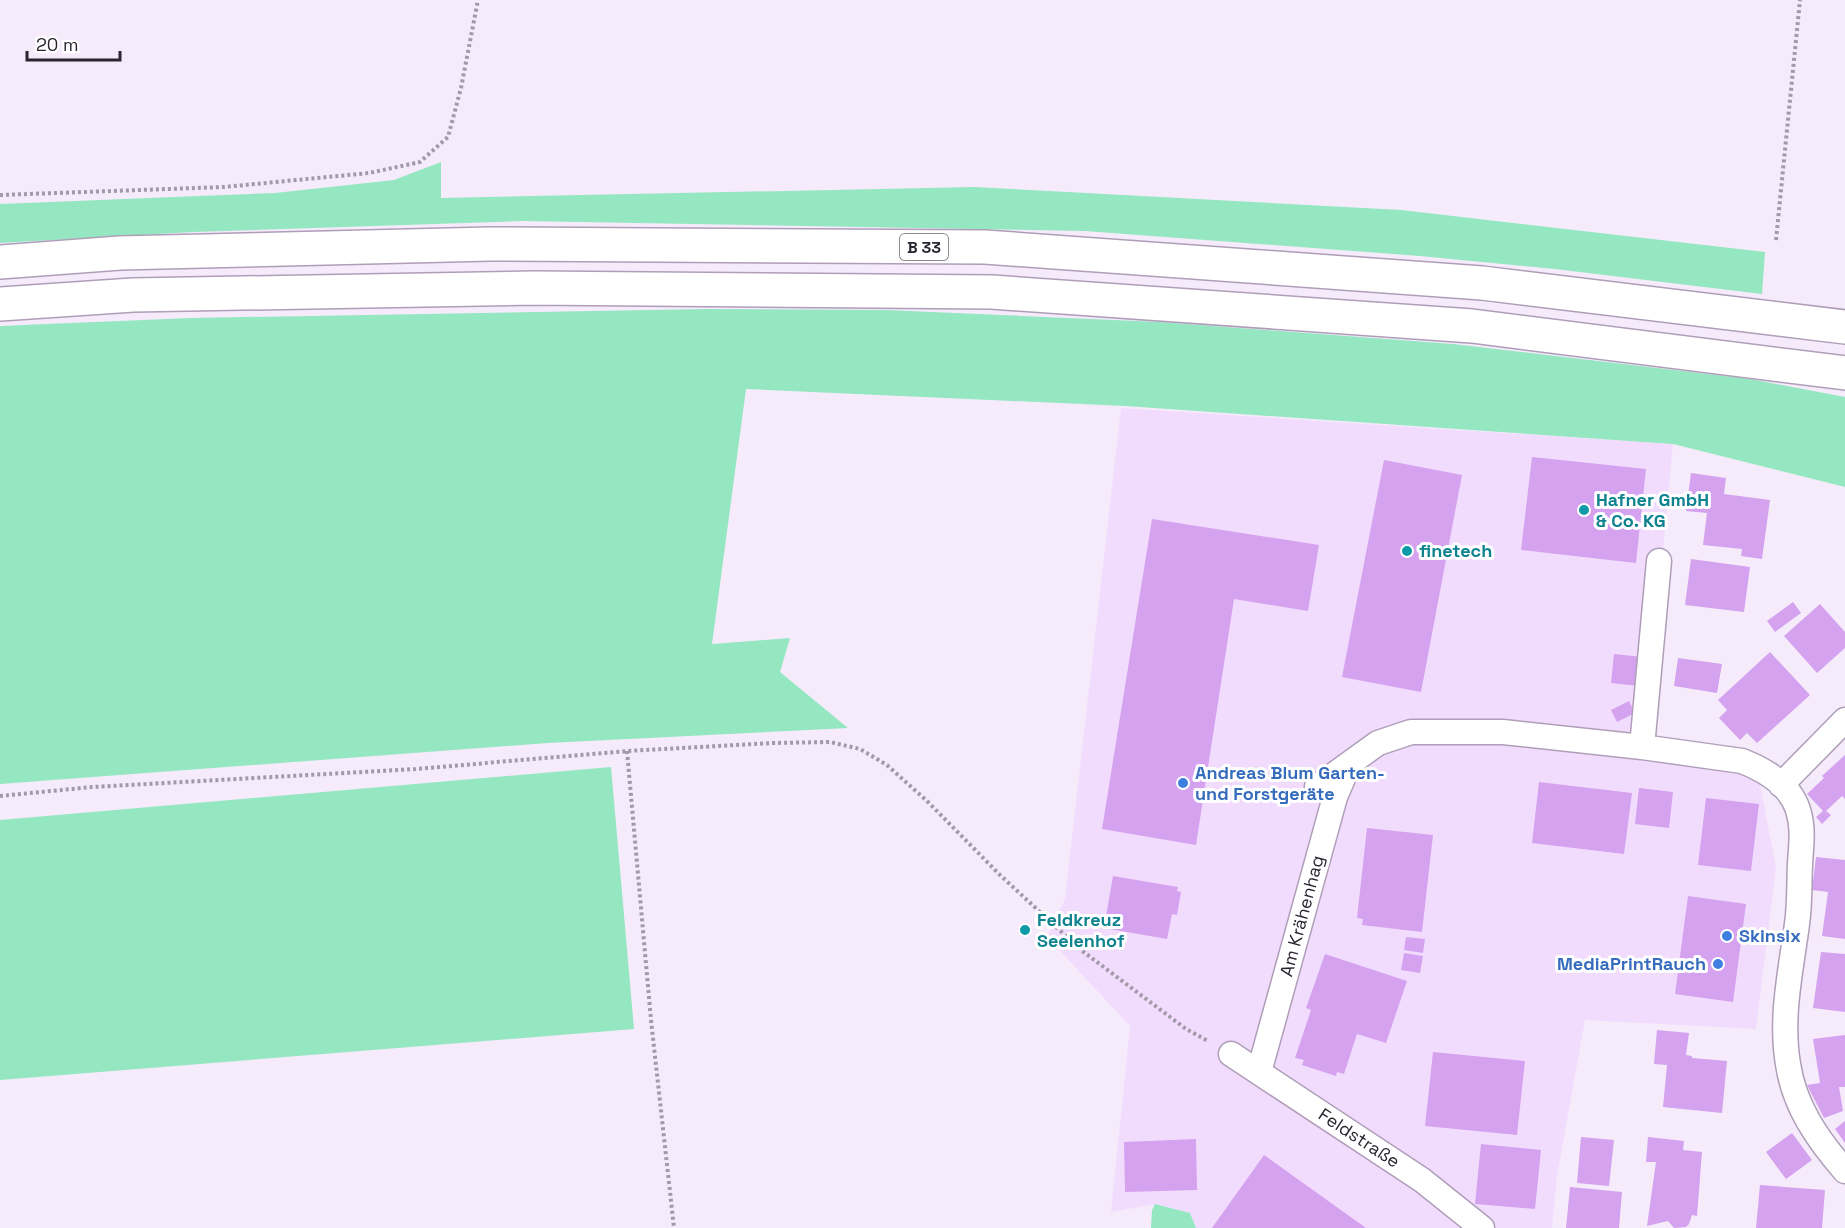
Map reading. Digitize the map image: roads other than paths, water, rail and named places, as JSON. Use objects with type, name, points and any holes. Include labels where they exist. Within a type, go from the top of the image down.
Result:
[{"type":"highway","name":"B 33","points":[[0,262],[120,253],[490,244],[985,247],[1482,283],[1845,327]]},
{"type":"highway","points":[[0,304],[133,295],[533,288],[992,292],[1472,326],[1845,373]]},
{"type":"street","points":[[1642,747],[1659,561]]},
{"type":"street","points":[[1781,784],[1845,720]]},
{"type":"street","points":[[1317,787],[1378,743],[1411,732],[1503,732],[1642,747],[1742,762],[1764,770],[1790,794],[1798,808],[1802,828],[1797,921],[1785,1034],[1787,1064],[1794,1093],[1808,1121],[1825,1148],[1845,1171]]},
{"type":"street","name":"Am Krähenhag","points":[[1259,1072],[1335,797],[1350,762]]},
{"type":"street","name":"Feldstraße","points":[[1231,1054],[1422,1180],[1482,1228]]},
{"type":"place","name":"Hafner GmbH & Co. KG","points":[[1584,510]]},
{"type":"place","name":"finetech","points":[[1407,551]]},
{"type":"place","name":"Andreas Blum Garten- und Forstgeräte","points":[[1183,783]]},
{"type":"place","name":"Feldkreuz Seelenhof","points":[[1025,930]]},
{"type":"place","name":"Skinsix","points":[[1727,936]]},
{"type":"place","name":"MediaPrintRauch","points":[[1718,964]]}]
